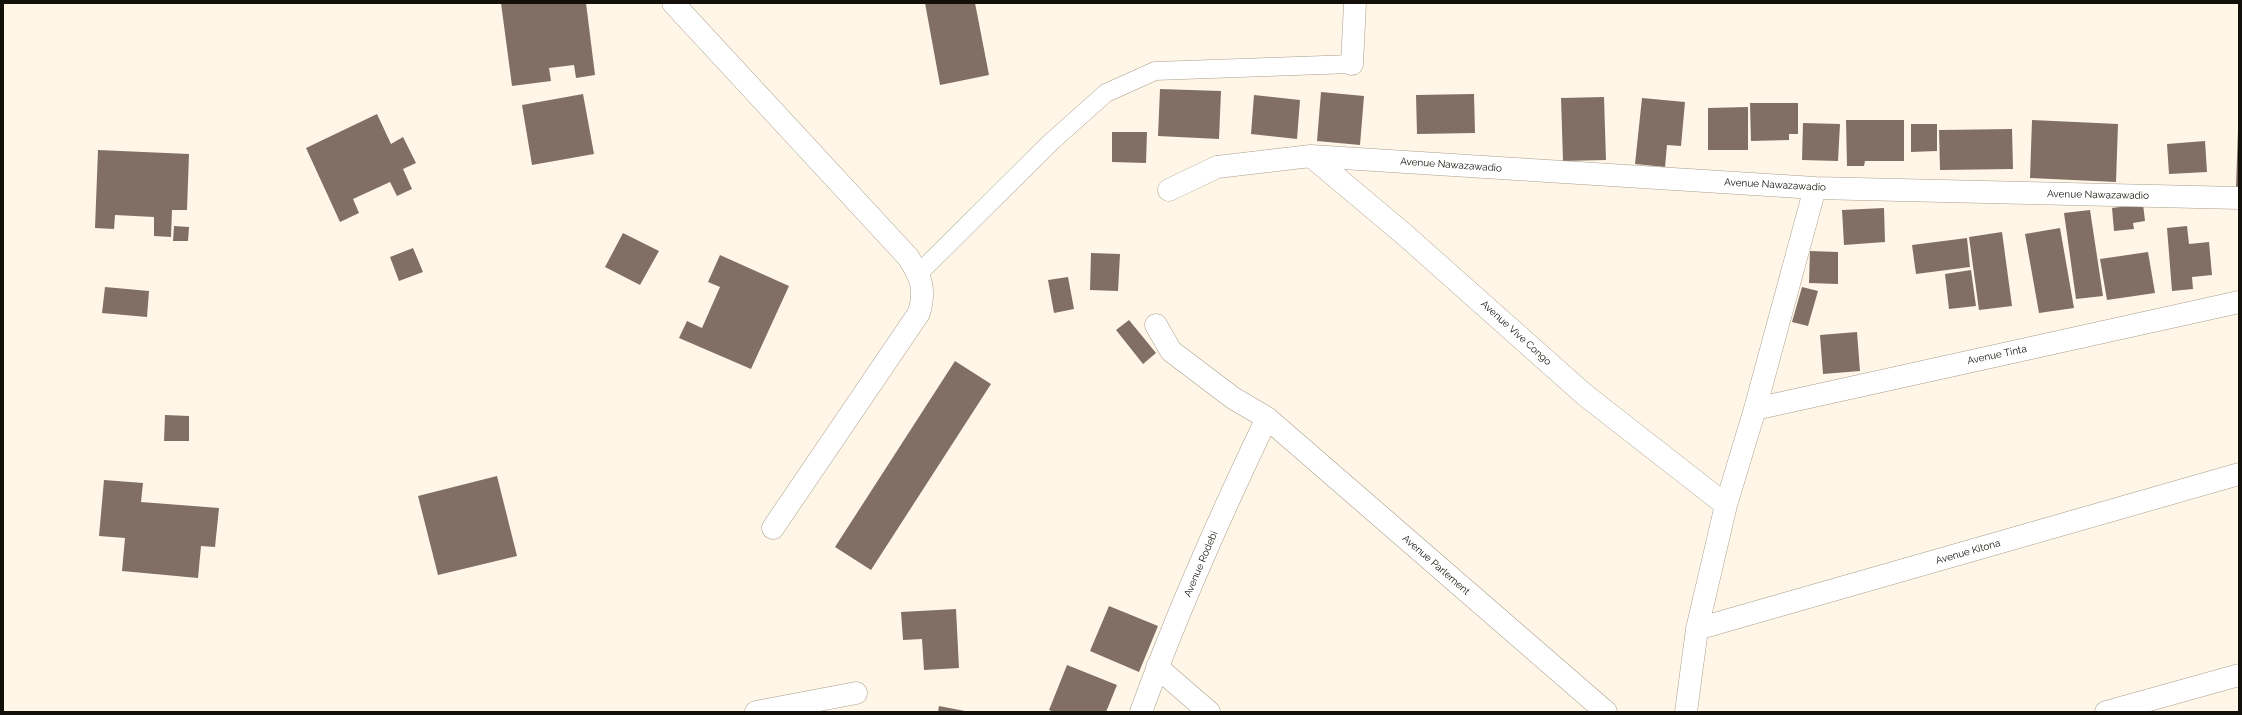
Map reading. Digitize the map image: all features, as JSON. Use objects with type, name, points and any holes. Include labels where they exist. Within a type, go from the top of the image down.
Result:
[{"type":"street","points":[[673,3],[908,257],[918,273],[924,297],[919,313],[773,528]]},
{"type":"street","points":[[1352,64],[1355,3]]},
{"type":"street","name":"Avenue Nawazawadio","points":[[1169,190],[1217,168],[1311,156],[1815,188],[2239,198]]},
{"type":"street","name":"Avenue Vive Congo","points":[[1311,156],[1405,235],[1585,395],[1726,505]]},
{"type":"street","points":[[1686,712],[1697,629],[1726,505],[1755,409],[1815,188]]},
{"type":"street","name":"Avenue Tinta","points":[[1755,409],[2239,302]]},
{"type":"street","name":"Avenue Parlement","points":[[1156,325],[1171,351],[1233,398],[1267,418],[1606,712]]},
{"type":"street","name":"Avenue Rodebi","points":[[1141,712],[1157,667],[1229,497],[1267,418]]},
{"type":"street","name":"Avenue Kitona","points":[[1697,629],[2239,474]]},
{"type":"street","points":[[1157,667],[1209,712]]},
{"type":"street","points":[[2106,712],[2239,675]]},
{"type":"street","points":[[756,712],[856,693]]},
{"type":"lane","points":[[918,273],[1051,142],[1106,93],[1155,71],[1352,64]]},
{"type":"building","points":[[501,3],[586,3],[595,75],[576,78],[574,65],[549,68],[551,81],[512,86]]},
{"type":"building","points":[[925,3],[975,3],[989,75],[940,85]]},
{"type":"building","points":[[1160,89],[1221,91],[1219,139],[1158,136]]},
{"type":"building","points":[[1321,92],[1364,96],[1360,145],[1317,141]]},
{"type":"building","points":[[583,94],[594,154],[532,165],[522,105]]},
{"type":"building","points":[[1474,94],[1475,133],[1417,134],[1416,95]]},
{"type":"building","points":[[1254,95],[1300,100],[1297,139],[1251,134]]},
{"type":"building","points":[[1604,97],[1606,160],[1563,161],[1561,98]]},
{"type":"building","points":[[1642,98],[1685,102],[1681,146],[1667,145],[1665,167],[1635,164]]},
{"type":"building","points":[[1750,103],[1798,103],[1798,134],[1789,134],[1789,140],[1751,141]]},
{"type":"building","points":[[1748,107],[1748,150],[1708,150],[1708,108]]},
{"type":"building","points":[[377,114],[391,144],[403,137],[416,163],[403,169],[412,189],[397,196],[390,182],[353,199],[359,213],[340,222],[306,148]]},
{"type":"building","points":[[1846,120],[1904,120],[1904,161],[1865,161],[1864,166],[1847,166]]},
{"type":"building","points":[[2032,120],[2118,124],[2116,182],[2030,178]]},
{"type":"building","points":[[1803,123],[1840,124],[1838,161],[1802,160]]},
{"type":"building","points":[[1911,124],[1937,124],[1937,151],[1911,152]]},
{"type":"building","points":[[2012,129],[2013,169],[1940,170],[1939,130]]},
{"type":"building","points":[[2238,130],[2239,187],[2236,187]]},
{"type":"building","points":[[1112,132],[1147,132],[1146,163],[1112,162]]},
{"type":"building","points":[[2205,141],[2207,172],[2169,174],[2167,144]]},
{"type":"building","points":[[98,150],[189,154],[187,210],[172,210],[171,237],[154,236],[154,217],[115,215],[114,229],[95,228]]},
{"type":"building","points":[[2143,204],[2145,221],[2133,223],[2134,229],[2114,231],[2112,208]]},
{"type":"building","points":[[1884,208],[1885,242],[1844,245],[1842,210]]},
{"type":"building","points":[[2090,210],[2103,296],[2076,299],[2064,213]]},
{"type":"building","points":[[174,226],[189,227],[188,241],[173,241]]},
{"type":"building","points":[[2187,226],[2189,244],[2209,242],[2212,275],[2192,277],[2193,289],[2172,291],[2167,228]]},
{"type":"building","points":[[2060,228],[2074,308],[2039,313],[2025,234]]},
{"type":"building","points":[[2002,232],[2012,306],[1979,310],[1969,237]]},
{"type":"building","points":[[623,233],[659,251],[640,285],[605,267]]},
{"type":"building","points":[[1967,238],[1970,267],[1916,274],[1912,245]]},
{"type":"building","points":[[413,248],[423,272],[399,281],[390,257]]},
{"type":"building","points":[[1810,251],[1838,252],[1838,284],[1809,283]]},
{"type":"building","points":[[2148,252],[2155,293],[2107,300],[2100,259]]},
{"type":"building","points":[[1091,253],[1120,254],[1118,291],[1090,290]]},
{"type":"building","points":[[720,255],[789,286],[751,369],[679,338],[687,321],[702,328],[720,287],[708,282]]},
{"type":"building","points":[[1971,270],[1976,306],[1949,309],[1945,274]]},
{"type":"building","points":[[1068,277],[1074,309],[1054,313],[1048,280]]},
{"type":"building","points":[[105,287],[149,291],[147,317],[102,313]]},
{"type":"building","points":[[1802,287],[1818,291],[1808,326],[1792,322]]},
{"type":"building","points":[[1129,320],[1156,353],[1143,364],[1116,330]]},
{"type":"building","points":[[1857,332],[1860,371],[1823,374],[1820,335]]},
{"type":"building","points":[[955,361],[991,384],[871,570],[835,547]]},
{"type":"building","points":[[165,415],[189,416],[189,441],[164,441]]},
{"type":"building","points":[[497,476],[517,556],[438,575],[418,496]]},
{"type":"building","points":[[104,480],[143,483],[141,502],[219,508],[215,547],[201,546],[198,578],[122,571],[125,538],[99,536]]},
{"type":"building","points":[[1109,606],[1158,626],[1139,672],[1090,651]]},
{"type":"building","points":[[956,609],[959,668],[924,670],[922,639],[903,640],[901,612]]},
{"type":"building","points":[[1067,665],[1117,685],[1106,712],[1054,712],[1049,710]]},
{"type":"building","points":[[939,706],[965,711],[965,712],[938,712]]}]
